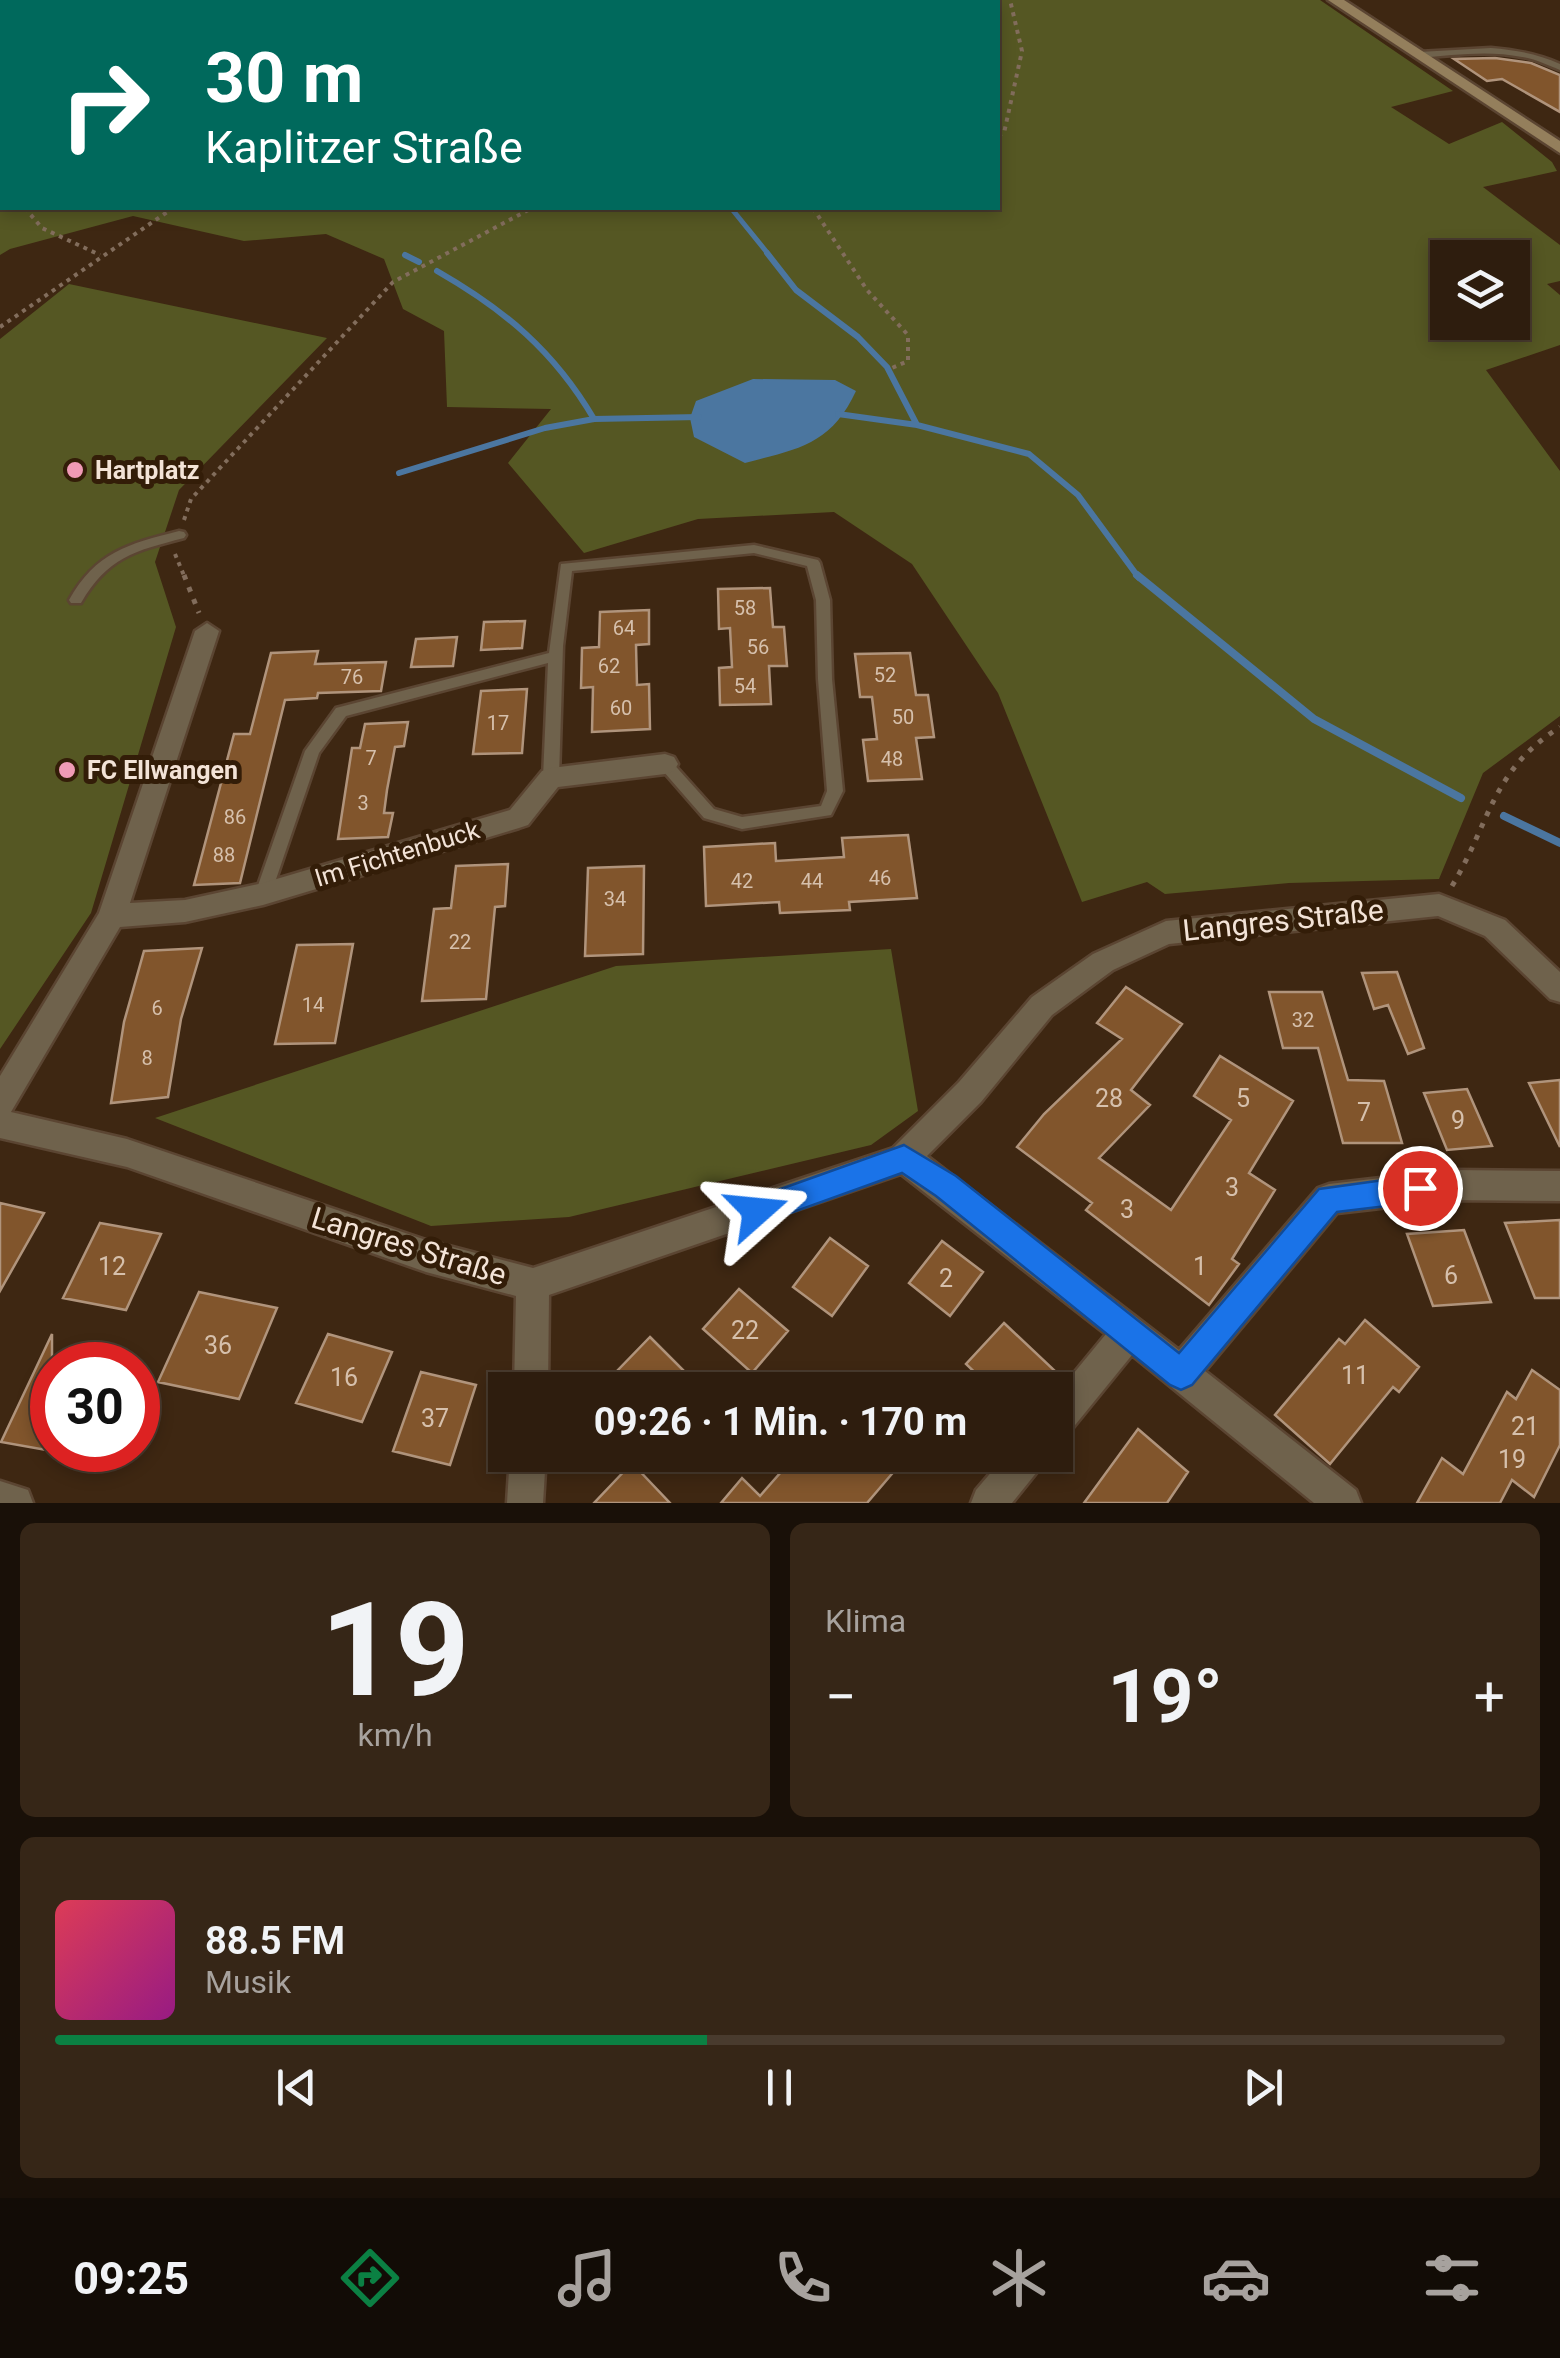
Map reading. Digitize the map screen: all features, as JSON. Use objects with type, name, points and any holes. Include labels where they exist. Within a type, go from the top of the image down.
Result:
[{"type":"main road","points":[[1335,0],[1560,148]]},
{"type":"street","points":[[0,1103],[112,916],[207,631]]},
{"type":"street","points":[[551,778],[665,764]]},
{"type":"street","name":"Im Fichtenbuck","points":[[112,916],[185,911],[262,894],[518,818],[551,778]]},
{"type":"street","name":"Langres Straße","points":[[0,1124],[127,1154],[426,1256],[533,1284],[831,1186],[904,1158],[970,1092],[1042,1006],[1103,962],[1166,933],[1439,905],[1495,928],[1560,990]]},
{"type":"street","points":[[904,1158],[946,1186],[1343,1503]]},
{"type":"street","points":[[1181,1374],[1329,1199],[1450,1185],[1560,1186]]},
{"type":"street","points":[[531,1372],[533,1284]]},
{"type":"street","points":[[1073,1401],[1130,1331]]},
{"type":"street","points":[[525,1503],[527,1472]]},
{"type":"street","points":[[989,1503],[1014,1472]]},
{"type":"street","points":[[0,1499],[15,1503]]},
{"type":"lane","points":[[1419,55],[1490,48],[1547,60],[1560,67]]},
{"type":"lane","points":[[76,600],[87,576],[105,561],[179,535]]},
{"type":"lane","points":[[551,778],[556,656],[566,567],[754,550],[813,564],[822,600],[824,679],[835,791],[826,811],[742,823],[710,814],[665,764]]},
{"type":"lane","points":[[262,894],[312,751],[341,712],[556,656]]},
{"type":"path","points":[[1000,134],[1004,133],[1022,51],[1010,0]]},
{"type":"path","points":[[28,210],[42,228],[100,256]]},
{"type":"path","points":[[0,327],[170,210]]},
{"type":"path","points":[[520,210],[524,212]]},
{"type":"path","points":[[207,631],[173,551],[191,499],[392,282],[528,210]]},
{"type":"path","points":[[814,210],[867,290],[908,335],[908,361],[892,368]]},
{"type":"path","points":[[1439,905],[1464,868],[1495,788],[1531,742],[1560,727]]},
{"type":"shaded area","points":[[1000,0],[1320,0],[1453,91],[1391,107],[1449,144],[1502,122],[1552,162],[1557,171],[1483,187],[1560,245],[1560,281],[1547,284],[1560,295],[1560,345],[1486,370],[1560,471],[1560,716],[1483,773],[1439,879],[1289,883],[1165,894],[1147,882],[1082,902],[998,693],[912,564],[834,512],[698,519],[584,553],[508,463],[551,409],[447,407],[444,331],[403,309],[384,259],[326,234],[244,241],[133,216],[0,255],[0,210],[1000,210]]},
{"type":"shaded area","name":"FC Ellwangen","points":[[69,284],[327,338],[179,490],[155,562],[176,627],[91,913],[0,1049],[0,339]]},
{"type":"shaded area","points":[[891,949],[918,1111],[871,1145],[569,1217],[431,1226],[155,1118],[616,966]]},
{"type":"water","points":[[753,379],[835,380],[856,391],[836,423],[824,434],[797,448],[745,463],[694,437],[690,418],[696,401]]},
{"type":"building","points":[[1495,58],[1531,63],[1560,75],[1560,112],[1502,79],[1487,81],[1454,59]]},
{"type":"building","points":[[770,588],[773,627],[784,627],[787,666],[769,666],[771,704],[720,705],[719,668],[732,667],[730,628],[719,629],[718,589]]},
{"type":"building","points":[[649,610],[649,644],[636,645],[637,685],[649,684],[650,729],[592,732],[593,687],[581,688],[582,648],[599,647],[600,612]]},
{"type":"building","points":[[525,621],[522,648],[481,650],[484,622]]},
{"type":"building","points":[[457,637],[453,666],[411,667],[416,639]]},
{"type":"building","points":[[318,651],[315,664],[386,662],[381,691],[318,693],[317,698],[285,700],[240,883],[194,885],[234,734],[250,734],[271,653]]},
{"type":"building","points":[[910,653],[916,695],[928,695],[934,737],[916,738],[922,779],[868,781],[863,740],[877,739],[872,697],[860,697],[855,654]]},
{"type":"building","points":[[527,689],[522,753],[473,754],[481,691]]},
{"type":"building","points":[[408,722],[404,746],[395,747],[387,790],[384,813],[393,813],[388,837],[338,839],[352,748],[360,748],[365,724]]},
{"type":"building","points":[[908,835],[917,898],[849,902],[850,910],[780,913],[779,902],[706,906],[704,847],[775,843],[776,861],[844,857],[842,838]]},
{"type":"building","points":[[508,864],[505,906],[495,907],[486,999],[422,1001],[434,909],[451,908],[456,866]]},
{"type":"building","points":[[644,866],[643,954],[585,956],[588,868]]},
{"type":"building","points":[[353,944],[335,1043],[275,1044],[297,945]]},
{"type":"building","points":[[202,948],[181,1019],[168,1097],[111,1103],[124,1022],[144,951]]},
{"type":"building","points":[[1397,972],[1424,1048],[1408,1054],[1388,1005],[1374,1009],[1362,973]]},
{"type":"building","points":[[1126,987],[1182,1024],[1131,1090],[1150,1105],[1099,1158],[1171,1210],[1231,1120],[1194,1096],[1220,1056],[1293,1101],[1249,1173],[1275,1190],[1232,1259],[1239,1264],[1209,1305],[1086,1210],[1092,1203],[1017,1147],[1044,1114],[1122,1039],[1097,1023]]},
{"type":"building","points":[[1269,992],[1322,992],[1348,1080],[1384,1081],[1402,1143],[1343,1143],[1318,1048],[1283,1048]]},
{"type":"building","points":[[1560,1080],[1560,1147],[1529,1083]]},
{"type":"building","points":[[1467,1089],[1492,1146],[1447,1150],[1424,1093]]},
{"type":"building","points":[[0,1203],[44,1213],[0,1291]]},
{"type":"building","points":[[1560,1220],[1560,1298],[1535,1298],[1505,1223]]},
{"type":"building","points":[[100,1223],[161,1234],[126,1310],[63,1298]]},
{"type":"building","points":[[1464,1230],[1491,1302],[1433,1306],[1407,1234]]},
{"type":"building","points":[[830,1238],[868,1266],[832,1316],[793,1287]]},
{"type":"building","points":[[942,1241],[983,1272],[950,1316],[909,1283]]},
{"type":"building","points":[[739,1289],[788,1331],[751,1372],[703,1329]]},
{"type":"building","points":[[199,1292],[277,1308],[239,1399],[160,1382]]},
{"type":"building","points":[[1365,1320],[1419,1367],[1399,1392],[1393,1387],[1330,1464],[1275,1415],[1339,1339],[1345,1344]]},
{"type":"building","points":[[1004,1323],[1055,1371],[974,1372],[966,1364]]},
{"type":"building","points":[[328,1334],[392,1352],[362,1422],[296,1403]]},
{"type":"building","points":[[650,1337],[685,1372],[620,1372]]},
{"type":"building","points":[[1532,1370],[1560,1390],[1560,1445],[1534,1497],[1512,1480],[1500,1503],[1417,1503],[1442,1458],[1463,1474],[1507,1392],[1516,1399]]},
{"type":"building","points":[[421,1372],[476,1385],[450,1465],[393,1451]]},
{"type":"building","points":[[30,1381],[30,1447],[1,1442]]},
{"type":"building","points":[[1138,1429],[1188,1472],[1167,1503],[1084,1503]]},
{"type":"building","points":[[623,1472],[641,1472],[670,1503],[594,1503]]},
{"type":"building","points":[[781,1472],[893,1472],[867,1503],[721,1503],[742,1478],[760,1496]]},
{"type":"waterway","points":[[733,210],[769,255]]},
{"type":"waterway","points":[[767,253],[796,290],[858,337],[887,367],[917,425]]},
{"type":"waterway","points":[[405,255],[419,262]]},
{"type":"waterway","points":[[437,271],[485,301],[526,334],[562,373],[594,419]]},
{"type":"waterway","points":[[838,414],[917,425]]},
{"type":"waterway","points":[[594,419],[699,417]]},
{"type":"waterway","points":[[399,473],[545,428],[594,419]]},
{"type":"waterway","points":[[917,425],[1029,454],[1078,495],[1139,578]]},
{"type":"waterway","points":[[1137,575],[1314,719],[1461,798]]},
{"type":"waterway","points":[[1504,816],[1560,843]]},
{"type":"place","name":"Hartplatz","points":[[75,470]]},
{"type":"place","name":"FC Ellwangen","points":[[67,770]]},
{"type":"route","points":[[757,1211],[904,1158],[946,1186],[1181,1374],[1329,1199],[1420,1188]]}]
